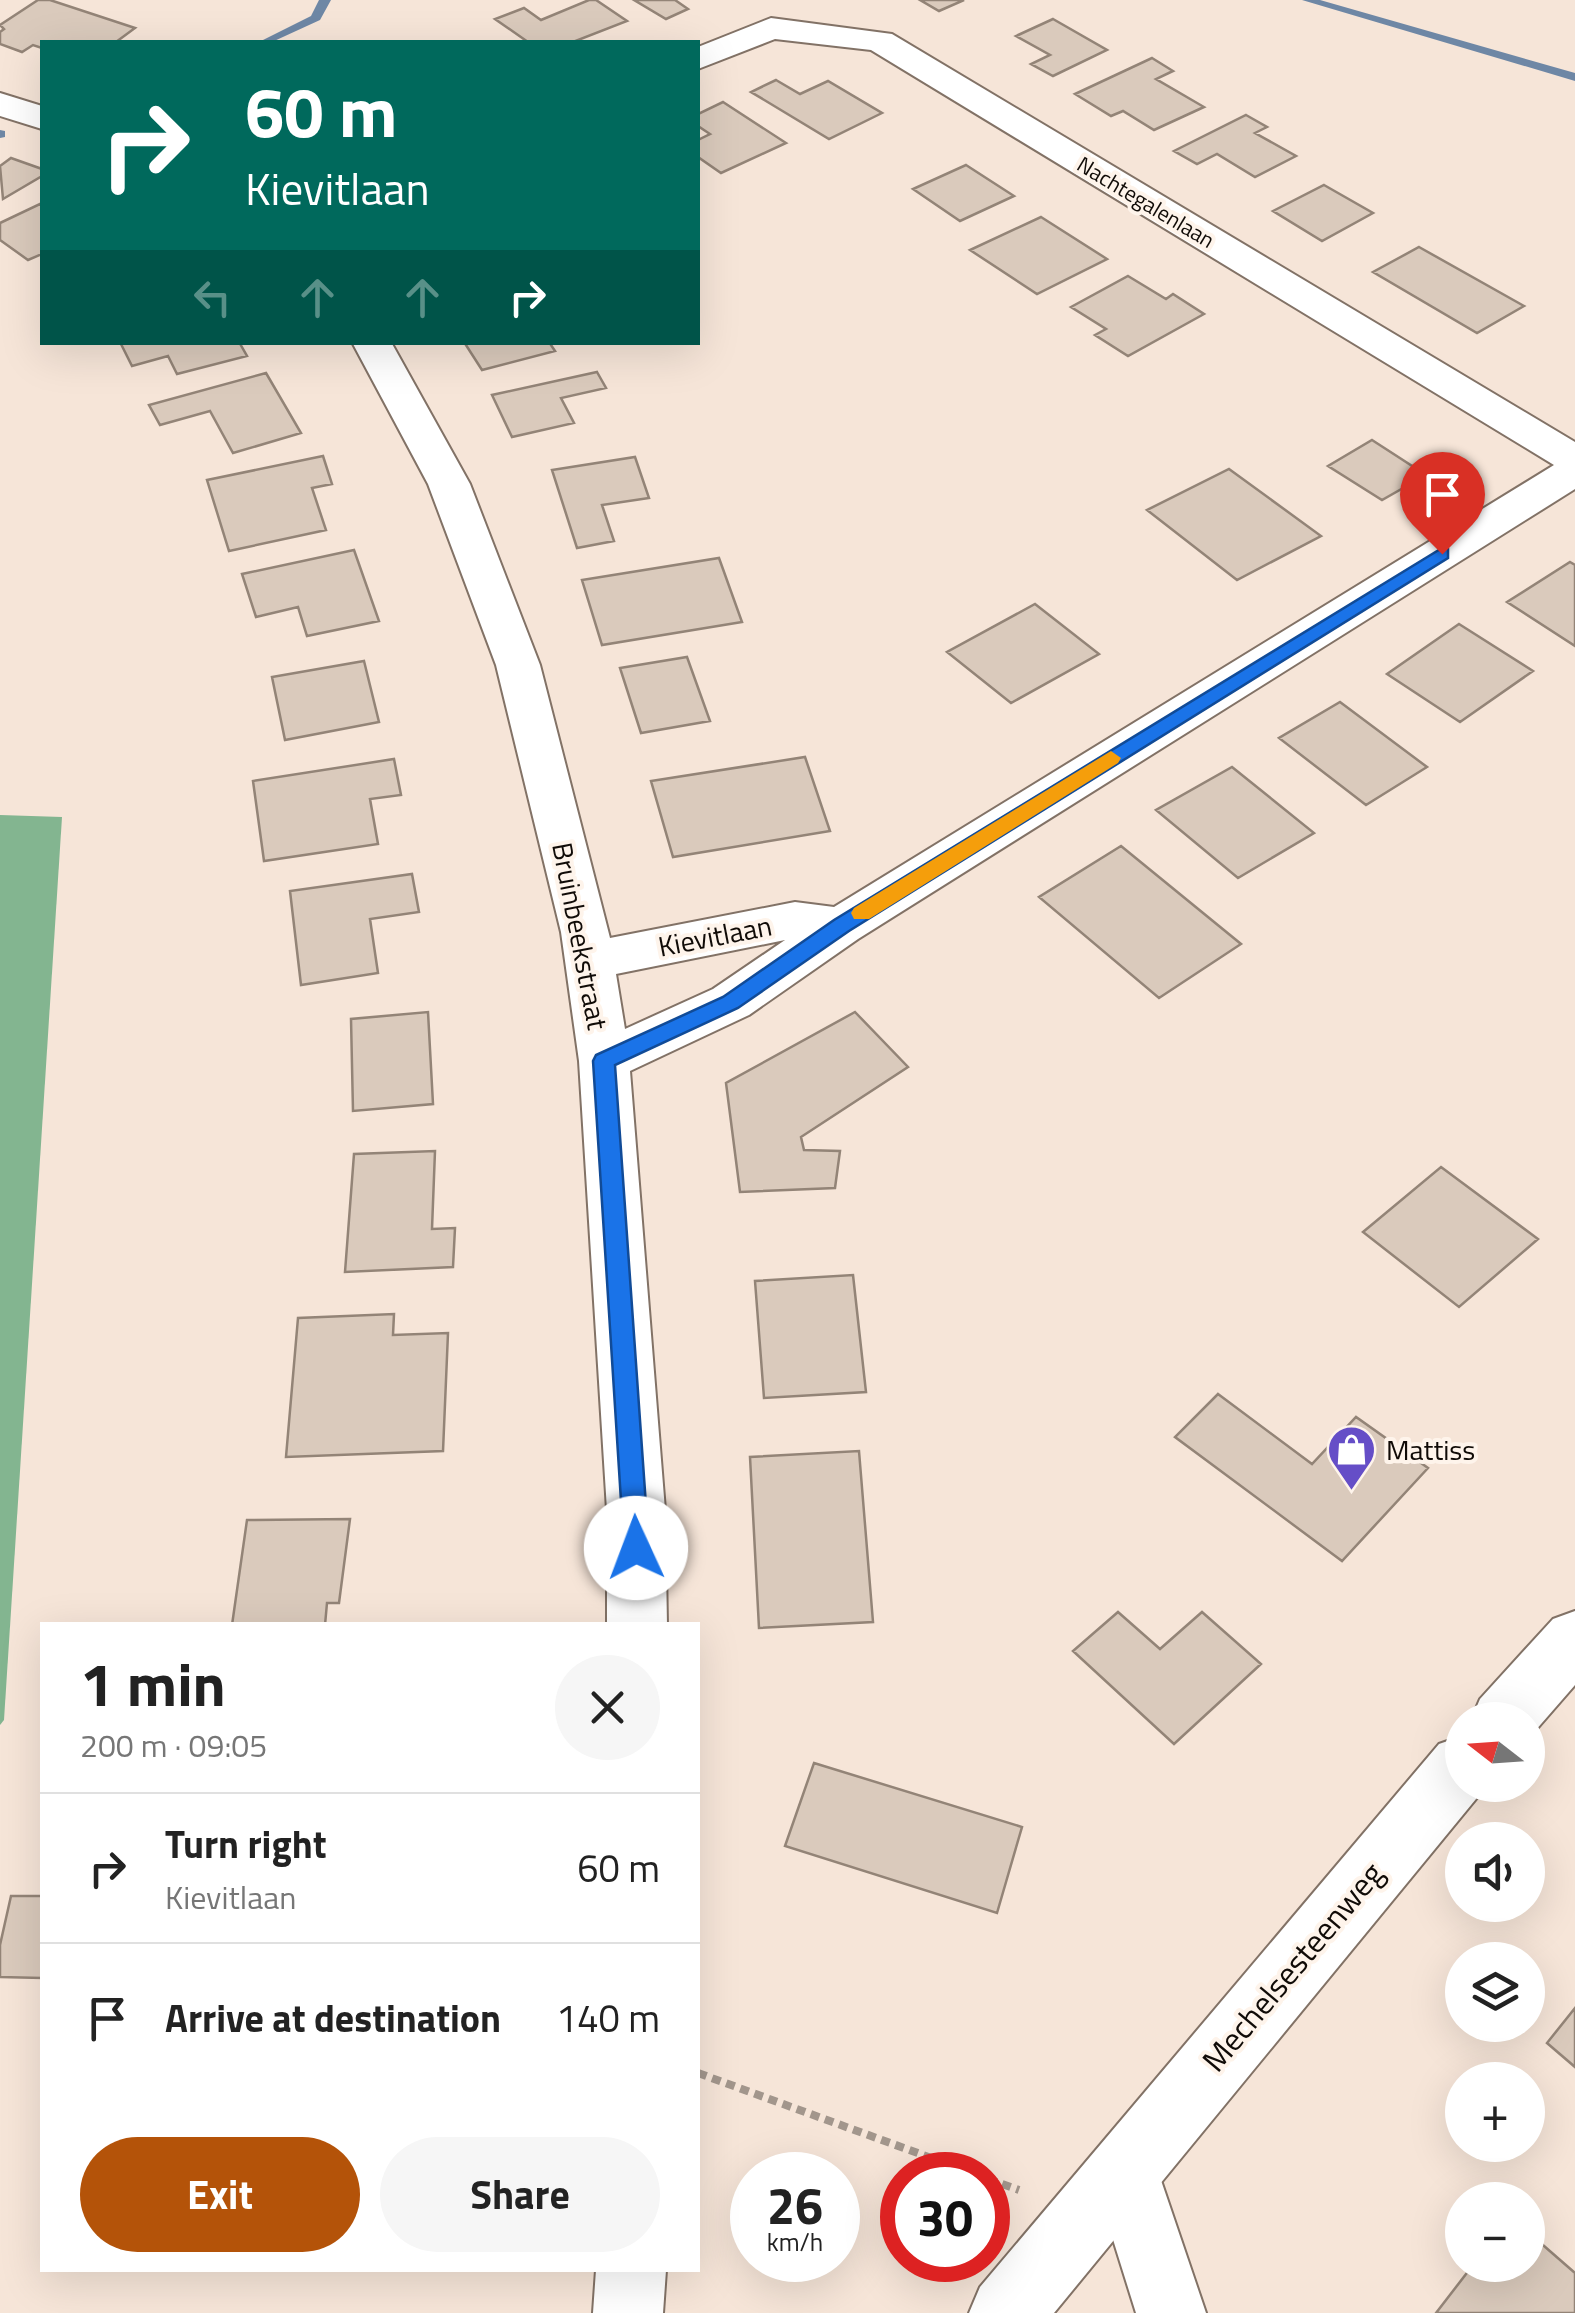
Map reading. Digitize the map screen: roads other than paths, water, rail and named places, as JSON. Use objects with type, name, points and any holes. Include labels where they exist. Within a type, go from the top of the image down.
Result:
[{"type":"street","name":"Nachtegalenlaan","points":[[700,59],[772,28],[880,41],[1575,460]]},
{"type":"street","points":[[0,104],[40,117]]},
{"type":"street","name":"Bruinbeekstraat","points":[[373,345],[449,484],[518,665],[589,961],[604,1061],[636,1510],[638,1622]]},
{"type":"street","name":"Kievitlaan","points":[[604,1061],[731,1002],[841,926],[1575,471]]},
{"type":"street","name":"Kievitlaan","points":[[589,961],[795,920],[841,926]]},
{"type":"street","points":[[1519,1702],[1575,1639]]},
{"type":"street","name":"Mechelsesteenweg","points":[[1006,2313],[1445,1786]]},
{"type":"street","points":[[1125,2169],[1170,2313]]},
{"type":"street","points":[[628,2313],[631,2272]]},
{"type":"waterway","points":[[268,40],[316,18],[325,0]]},
{"type":"waterway","points":[[1308,0],[1575,77]]},
{"type":"place","name":"Mattiss","points":[[1351,1492]]}]
